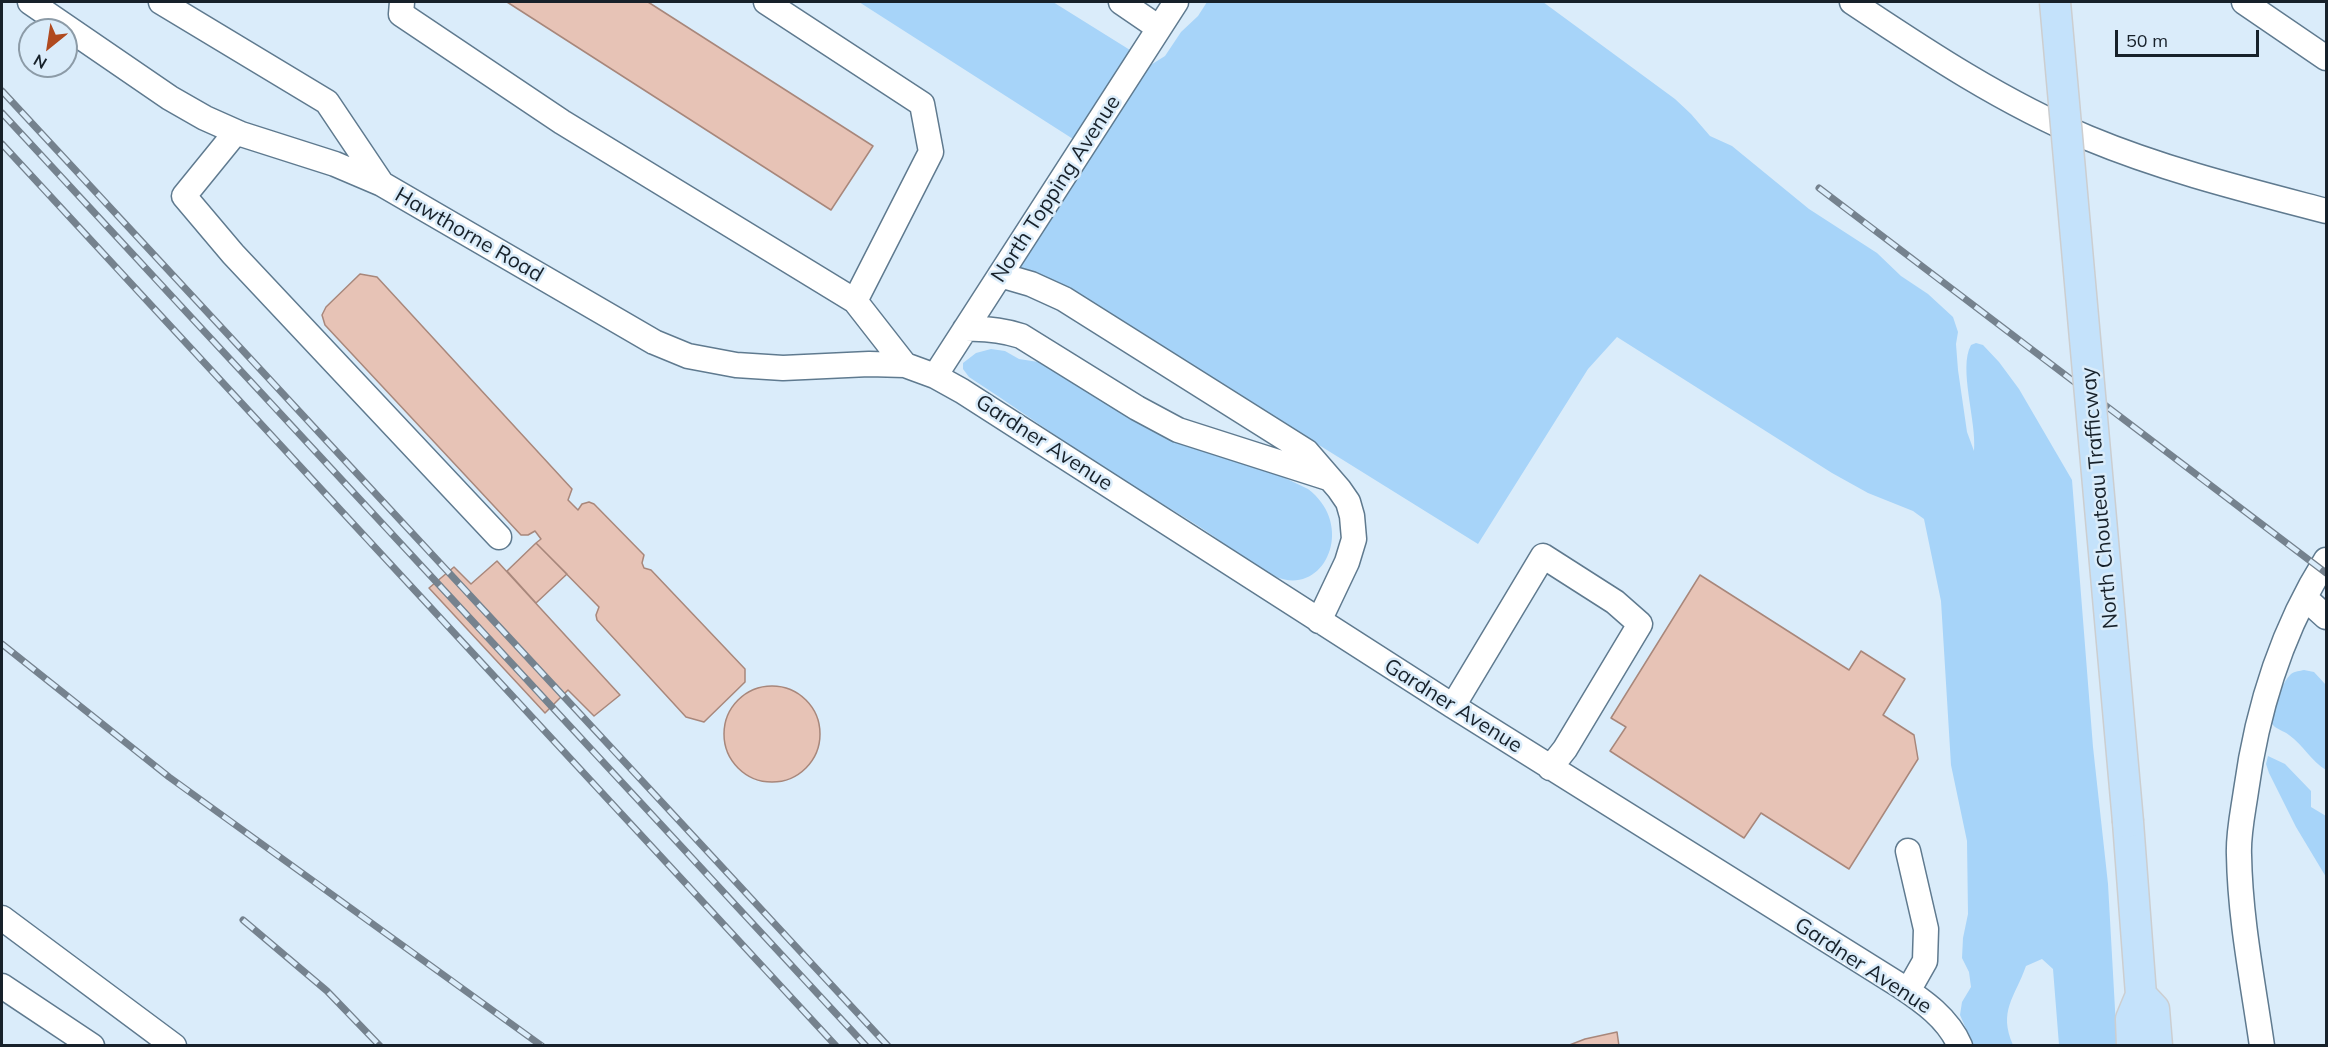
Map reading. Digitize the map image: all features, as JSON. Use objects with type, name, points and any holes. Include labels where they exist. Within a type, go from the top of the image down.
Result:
[{"type":"main road","name":"North Chouteau Trafficway","points":[[2055,2],[2128,822],[2141,995],[2131,1019],[2132,1046]]},
{"type":"main road","name":"North Chouteau Trafficway","points":[[2141,995],[2154,1009],[2157,1046]]},
{"type":"street","name":"Hawthorne Road","points":[[30,2],[170,98],[205,118],[236,132],[335,164],[381,184],[654,342],[688,356],[736,365],[783,368],[869,364],[905,365],[935,376]]},
{"type":"street","points":[[161,2],[327,102],[381,184]]},
{"type":"street","points":[[402,2],[401,14],[562,122],[855,301],[905,365]]},
{"type":"street","points":[[766,2],[922,104],[931,153],[855,301]]},
{"type":"street","points":[[1121,2],[1159,28]]},
{"type":"street","name":"North Topping Avenue","points":[[935,376],[1176,2]]},
{"type":"street","points":[[1852,2],[1976,81],[2087,138],[2183,172],[2326,211]]},
{"type":"street","points":[[2244,2],[2326,58]]},
{"type":"street","points":[[236,132],[184,196],[233,254],[500,537]]},
{"type":"street","points":[[1000,275],[1031,284],[1064,299],[1307,452],[1348,502],[1352,516],[1353,539],[1347,562],[1319,621]]},
{"type":"street","points":[[965,329],[985,328],[1020,336],[1137,408],[1178,430],[1328,478]]},
{"type":"street","name":"Gardner Avenue","points":[[935,376],[1009,420],[1550,768],[1908,991],[1948,1025],[1960,1046]]},
{"type":"street","points":[[1453,706],[1543,556],[1616,602],[1640,624],[1565,749],[1550,768]]},
{"type":"street","points":[[2262,1046],[2241,901],[2238,852],[2252,745],[2281,650],[2326,560]]},
{"type":"street","points":[[2305,598],[2326,616]]},
{"type":"street","points":[[1908,851],[1926,929],[1924,961],[1908,991]]},
{"type":"street","points":[[2,918],[174,1046]]},
{"type":"street","points":[[2,986],[92,1046]]},
{"type":"shaded area","points":[[859,2],[1053,2],[1130,50],[1073,139]]},
{"type":"shaded area","points":[[1207,2],[1543,2],[1675,99],[1710,136],[1732,146],[1809,209],[1877,253],[1901,276],[1928,294],[1953,317],[1958,332],[1956,344],[1958,370],[1967,432],[1974,451],[1966,367],[1971,345],[1976,343],[1983,345],[1999,362],[2019,389],[2072,480],[2093,747],[2108,884],[2117,1045],[2059,1045],[2053,969],[2042,959],[2026,966],[2010,1004],[2007,1023],[2013,1045],[1973,1045],[1960,1015],[1962,1002],[1971,987],[1969,972],[1962,958],[1968,914],[1967,841],[1951,765],[1941,601],[1924,519],[1913,511],[1868,493],[1832,473],[1617,337],[1588,369],[1478,544],[1065,287],[1015,268],[1149,66],[1165,56],[1181,32],[1198,16]]},
{"type":"shaded area","points":[[991,349],[1005,351],[1019,359],[1045,363],[1308,489],[1323,504],[1330,521],[1332,539],[1328,555],[1320,568],[1307,577],[1292,580],[1265,572],[1206,531],[1078,451],[969,377],[963,369],[963,363],[976,353]]},
{"type":"shaded area","points":[[2304,670],[2314,672],[2326,685],[2326,770],[2316,763],[2294,739],[2274,726],[2271,721],[2276,699],[2284,684],[2291,674]]},
{"type":"shaded area","points":[[2268,756],[2285,764],[2311,791],[2311,807],[2326,816],[2326,877],[2296,827],[2269,773],[2266,764]]},
{"type":"building","points":[[507,2],[648,2],[873,146],[831,210]]},
{"type":"building","points":[[360,274],[377,277],[572,489],[568,500],[578,510],[582,504],[589,502],[594,504],[644,555],[642,563],[644,568],[651,570],[745,669],[745,682],[704,722],[686,717],[597,620],[599,607],[536,543],[541,539],[535,531],[528,535],[521,535],[325,325],[322,315],[326,307]]},
{"type":"building","points":[[536,543],[567,574],[536,603],[507,571]]},
{"type":"building","points":[[497,561],[620,695],[594,716],[568,690],[545,713],[429,588],[454,567],[471,584]]},
{"type":"building","points":[[1700,575],[1849,670],[1861,651],[1905,679],[1883,715],[1914,735],[1918,759],[1849,869],[1761,813],[1744,838],[1610,751],[1626,727],[1611,718]]},
{"type":"building","points":[[772,686],[790,690],[806,700],[816,716],[820,734],[816,752],[806,768],[790,778],[772,782],[754,778],[738,768],[728,752],[724,734],[728,716],[738,700],[754,690]]},
{"type":"building","points":[[1617,1032],[1619,1046],[1567,1046],[1585,1039]]},
{"type":"railway","points":[[2,91],[888,1046]]},
{"type":"railway","points":[[2,113],[866,1046]]},
{"type":"railway","points":[[2,144],[836,1046]]},
{"type":"railway","points":[[1819,188],[2326,573]]},
{"type":"railway","points":[[2,644],[169,777],[542,1046]]},
{"type":"railway","points":[[243,920],[327,991],[380,1046]]}]
